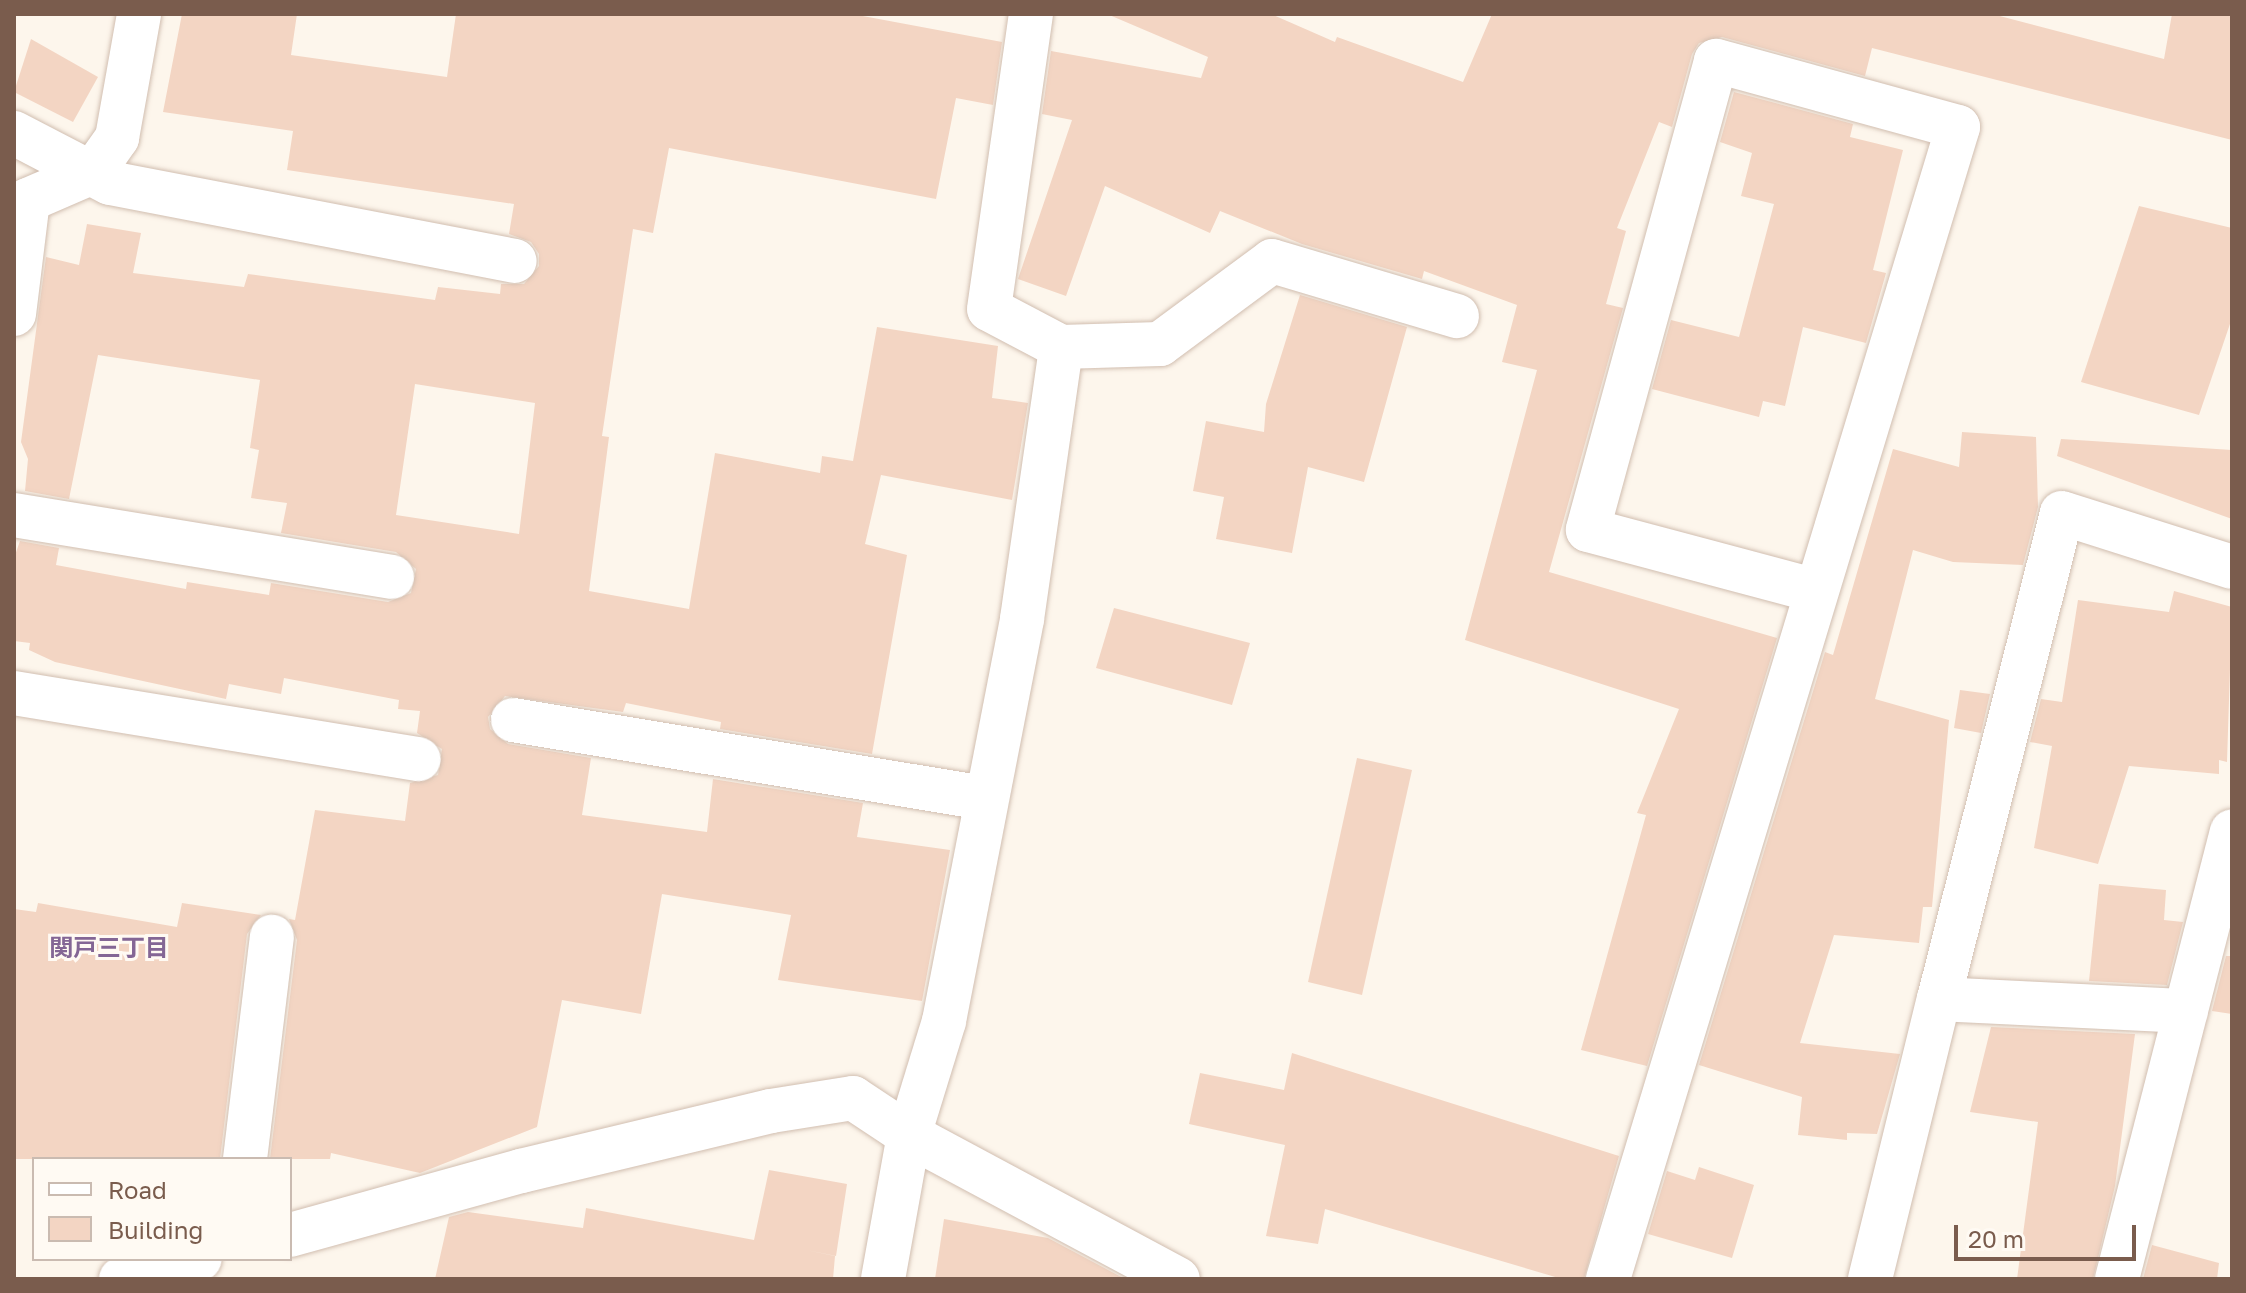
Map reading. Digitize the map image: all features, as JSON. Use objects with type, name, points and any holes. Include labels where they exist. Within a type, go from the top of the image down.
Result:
[{"type":"street","points":[[14,314],[28,200],[93,172],[117,138],[139,14]]},
{"type":"street","points":[[1031,14],[989,309],[1061,347],[1160,344],[1272,261],[1457,316]]},
{"type":"street","points":[[1608,1279],[1814,590],[1958,127],[1716,61],[1588,530],[1814,590]]},
{"type":"street","points":[[14,133],[110,183],[515,261]]},
{"type":"street","points":[[883,1279],[909,1135],[944,1021],[984,798],[1022,619],[1061,347]]},
{"type":"street","points":[[1870,1279],[2062,513],[2232,567]]},
{"type":"street","points":[[14,515],[392,577]]},
{"type":"street","points":[[14,693],[419,759]]},
{"type":"street","points":[[513,720],[984,798]]},
{"type":"street","points":[[2117,1279],[2232,832]]},
{"type":"street","points":[[245,1157],[272,937]]},
{"type":"street","points":[[1939,999],[2186,1011]]},
{"type":"street","points":[[292,1234],[771,1111],[853,1098],[909,1135],[1178,1279]]},
{"type":"street","points":[[121,1279],[192,1261]]},
{"type":"building","points":[[182,14],[297,14],[291,55],[447,77],[456,14],[852,14],[1002,42],[993,105],[956,98],[936,199],[669,148],[653,233],[633,229],[602,436],[609,437],[589,591],[689,609],[715,453],[820,473],[822,456],[853,461],[877,327],[998,346],[992,398],[1028,403],[1012,500],[881,475],[865,544],[907,555],[872,754],[720,729],[721,722],[626,703],[623,712],[505,696],[488,717],[490,729],[508,744],[591,758],[582,815],[707,832],[713,779],[863,803],[857,837],[950,850],[922,1001],[778,980],[791,915],[662,894],[641,1014],[562,1000],[537,1127],[420,1173],[331,1153],[330,1159],[270,1157],[297,940],[289,919],[295,920],[315,810],[405,821],[410,783],[438,775],[442,749],[417,733],[420,711],[398,709],[399,700],[284,678],[281,694],[229,684],[226,699],[55,662],[29,650],[30,643],[14,641],[14,558],[20,541],[59,548],[56,565],[186,589],[187,582],[269,595],[271,583],[388,602],[411,593],[416,569],[396,552],[281,533],[287,503],[251,498],[259,450],[250,448],[260,380],[98,355],[69,499],[25,491],[28,459],[21,442],[46,257],[79,265],[87,224],[141,233],[133,273],[244,287],[248,274],[435,300],[438,287],[500,294],[501,284],[524,284],[539,266],[539,254],[531,242],[509,234],[514,204],[287,170],[293,131],[163,112]],"holes":[[[415,384],[535,403],[519,534],[396,515]]]},
{"type":"building","points":[[1107,14],[1271,14],[1335,42],[1337,37],[1463,82],[1492,14],[1992,14],[2164,59],[2172,14],[2232,14],[2232,140],[1872,48],[1865,76],[1722,37],[1699,43],[1692,54],[1672,127],[1659,122],[1617,228],[1626,231],[1606,304],[1623,308],[1549,572],[1777,638],[1647,1066],[1581,1050],[1646,815],[1637,813],[1679,709],[1465,640],[1537,370],[1502,362],[1517,305],[1424,271],[1422,279],[1302,244],[1220,211],[1210,233],[1105,186],[1066,296],[1018,279],[1072,120],[1042,114],[1051,51],[1201,78],[1208,57]]},
{"type":"building","points":[[31,39],[98,77],[73,122],[14,92]]},
{"type":"building","points":[[1734,92],[1853,124],[1850,137],[1903,150],[1873,270],[1886,273],[1866,343],[1803,327],[1785,406],[1763,401],[1759,417],[1652,389],[1671,320],[1739,337],[1774,204],[1741,196],[1752,153],[1720,142]]},
{"type":"building","points":[[2139,206],[2232,228],[2232,318],[2199,415],[2081,382]]},
{"type":"building","points":[[1300,295],[1407,327],[1364,482],[1308,467],[1292,553],[1216,539],[1224,497],[1193,491],[1206,421],[1264,432],[1266,404]]},
{"type":"building","points":[[1962,432],[2036,437],[2038,507],[2023,565],[1953,562],[1913,550],[1875,699],[1949,720],[1932,907],[1923,907],[1919,943],[1834,935],[1800,1043],[1900,1054],[1877,1134],[1847,1133],[1847,1140],[1798,1135],[1802,1097],[1699,1065],[1825,652],[1833,655],[1893,449],[1959,467]]},
{"type":"building","points":[[2061,439],[2232,450],[2232,519],[2057,456]]},
{"type":"building","points":[[2174,591],[2232,607],[2227,762],[2219,760],[2219,774],[2129,766],[2098,864],[2034,848],[2052,746],[2030,742],[2041,699],[2062,702],[2078,600],[2169,612]]},
{"type":"building","points":[[1114,608],[1250,643],[1232,705],[1096,668]]},
{"type":"building","points":[[1960,690],[1990,694],[1981,733],[1954,728]]},
{"type":"building","points":[[1357,758],[1412,770],[1362,995],[1308,982]]},
{"type":"building","points":[[2099,884],[2166,890],[2164,920],[2183,922],[2167,985],[2089,981]]},
{"type":"building","points":[[38,903],[177,927],[182,903],[261,915],[247,934],[220,1157],[14,1159],[14,909],[36,912]]},
{"type":"building","points":[[2226,956],[2232,956],[2232,1014],[2212,1011]]},
{"type":"building","points":[[1991,1027],[2135,1034],[2115,1186],[2093,1279],[2017,1279],[2038,1122],[1970,1112]]},
{"type":"building","points":[[1292,1053],[1619,1156],[1584,1279],[1562,1279],[1325,1209],[1318,1244],[1266,1236],[1285,1145],[1189,1124],[1200,1073],[1284,1090]]},
{"type":"building","points":[[1699,1167],[1754,1185],[1732,1258],[1648,1234],[1667,1171],[1695,1180]]},
{"type":"building","points":[[769,1170],[847,1184],[836,1256],[806,1250],[835,1256],[833,1279],[435,1279],[449,1217],[468,1212],[583,1228],[586,1208],[754,1240]]},
{"type":"building","points":[[944,1219],[1048,1238],[1125,1279],[935,1279]]},
{"type":"building","points":[[2152,1245],[2219,1263],[2217,1279],[2143,1279]]},
{"type":"district","name":"関戸三丁目","points":[[109,947]]}]
